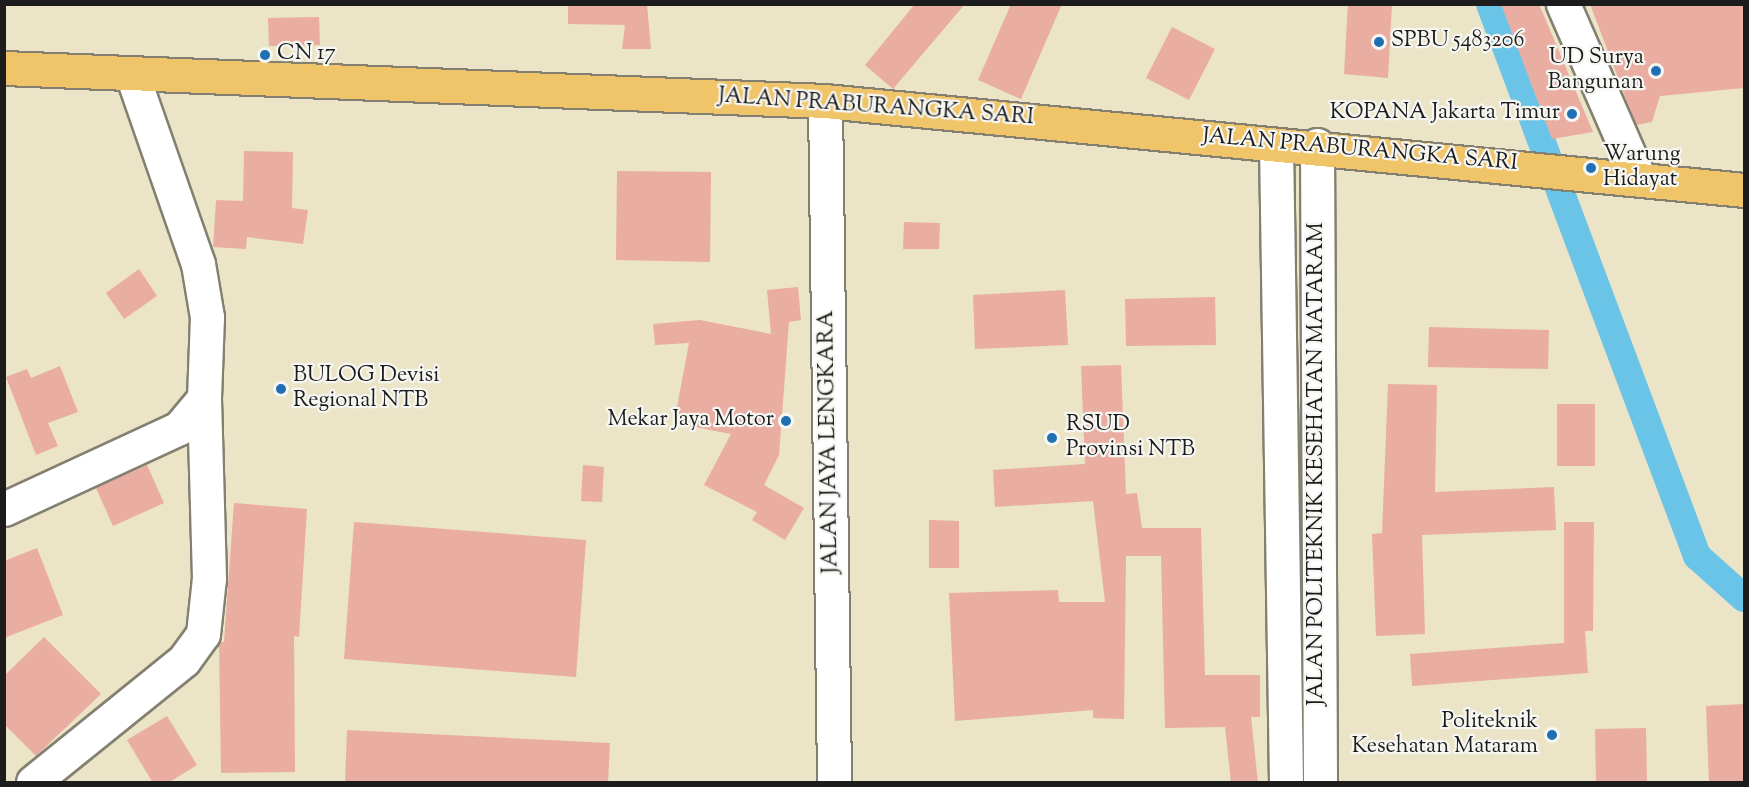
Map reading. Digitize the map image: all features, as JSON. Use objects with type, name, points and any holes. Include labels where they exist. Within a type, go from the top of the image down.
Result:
[{"type":"main road","name":"JALAN PRABURANGKA SARI","points":[[4,68],[836,102],[1276,145],[1317,145],[1744,190]]},
{"type":"street","points":[[1563,4],[1639,178]]},
{"type":"street","points":[[33,783],[184,660],[203,634],[208,578],[204,290],[132,75]]},
{"type":"street","name":"JALAN JAYA LENGKARA","points":[[834,783],[836,102]]},
{"type":"street","name":"JALAN JAYA LENGKARA","points":[[836,102],[855,783]]},
{"type":"street","points":[[1276,145],[1286,783]]},
{"type":"street","name":"JALAN POLITEKNIK KESEHATAN MATARAM","points":[[1317,145],[1320,783]]},
{"type":"street","points":[[4,509],[179,428],[204,398]]},
{"type":"street","points":[[1283,548],[1318,547]]},
{"type":"building","points":[[568,4],[647,4],[651,49],[622,49],[625,25],[568,24]]},
{"type":"building","points":[[915,4],[965,4],[893,89],[865,65]]},
{"type":"building","points":[[1011,4],[1062,4],[1021,99],[978,80]]},
{"type":"building","points":[[1348,4],[1392,4],[1388,78],[1344,74]]},
{"type":"building","points":[[1501,4],[1539,4],[1593,132],[1552,139]]},
{"type":"building","points":[[1590,4],[1744,4],[1744,88],[1660,96],[1652,122],[1636,125]]},
{"type":"building","points":[[319,17],[320,45],[269,46],[268,18]]},
{"type":"building","points":[[1172,27],[1215,49],[1189,100],[1146,78]]},
{"type":"building","points":[[244,151],[293,152],[292,208],[308,210],[303,244],[247,237],[246,249],[213,247],[216,200],[243,201]]},
{"type":"building","points":[[617,171],[711,172],[710,262],[616,260]]},
{"type":"building","points":[[904,222],[940,223],[939,249],[903,249]]},
{"type":"building","points":[[139,269],[157,296],[124,319],[106,293]]},
{"type":"building","points":[[798,287],[801,320],[789,322],[779,455],[764,485],[804,508],[785,540],[752,520],[757,512],[704,485],[731,434],[674,423],[689,343],[655,345],[653,324],[700,320],[771,334],[767,290]]},
{"type":"building","points":[[1065,290],[1068,345],[975,349],[973,295]]},
{"type":"building","points":[[1215,297],[1216,345],[1126,346],[1125,299]]},
{"type":"building","points":[[1429,327],[1549,330],[1548,369],[1428,367]]},
{"type":"building","points":[[1121,365],[1126,494],[1137,493],[1142,528],[1201,528],[1205,675],[1260,675],[1260,717],[1251,717],[1258,783],[1231,783],[1225,727],[1165,728],[1161,556],[1126,556],[1124,719],[1093,718],[1093,710],[955,721],[949,593],[1058,590],[1059,602],[1105,602],[1093,501],[995,507],[993,470],[1085,464],[1081,366]]},
{"type":"building","points":[[60,366],[78,412],[48,423],[58,446],[36,455],[6,377],[27,369],[31,378]]},
{"type":"building","points":[[1388,384],[1437,385],[1435,492],[1554,487],[1556,530],[1422,535],[1425,634],[1376,636],[1372,534],[1382,533]]},
{"type":"building","points":[[1557,404],[1595,404],[1595,466],[1557,466]]},
{"type":"building","points":[[147,465],[164,503],[113,526],[96,488]]},
{"type":"building","points":[[583,465],[604,467],[602,502],[581,501]]},
{"type":"building","points":[[234,503],[307,509],[299,637],[294,636],[295,772],[221,773],[219,642],[224,642]]},
{"type":"building","points":[[929,520],[959,521],[959,568],[929,568]]},
{"type":"building","points":[[354,522],[586,540],[576,677],[344,659]]},
{"type":"building","points":[[1564,522],[1594,522],[1593,631],[1585,631],[1588,673],[1412,686],[1410,654],[1564,643]]},
{"type":"building","points":[[37,548],[63,615],[4,638],[4,561]]},
{"type":"building","points":[[44,637],[101,694],[36,756],[4,724],[4,676]]},
{"type":"building","points":[[1744,704],[1744,783],[1709,783],[1706,706]]},
{"type":"building","points":[[167,716],[197,765],[168,783],[153,783],[127,740]]},
{"type":"building","points":[[1646,728],[1647,783],[1596,783],[1595,729]]},
{"type":"building","points":[[347,730],[610,743],[608,783],[345,783]]},
{"type":"waterway","points":[[1490,4],[1697,556],[1744,598]]},
{"type":"place","name":"SPBU 5483206","points":[[1379,42]]},
{"type":"place","name":"CN 17","points":[[265,55]]},
{"type":"place","name":"UD Surya Bangunan","points":[[1656,71]]},
{"type":"place","name":"KOPANA Jakarta Timur","points":[[1572,114]]},
{"type":"place","name":"Warung Hidayat","points":[[1591,168]]},
{"type":"place","name":"BULOG Devisi Regional NTB","points":[[281,389]]},
{"type":"place","name":"Mekar Jaya Motor","points":[[786,421]]},
{"type":"place","name":"RSUD Provinsi NTB","points":[[1052,438]]},
{"type":"place","name":"Politeknik Kesehatan Mataram","points":[[1552,735]]}]
